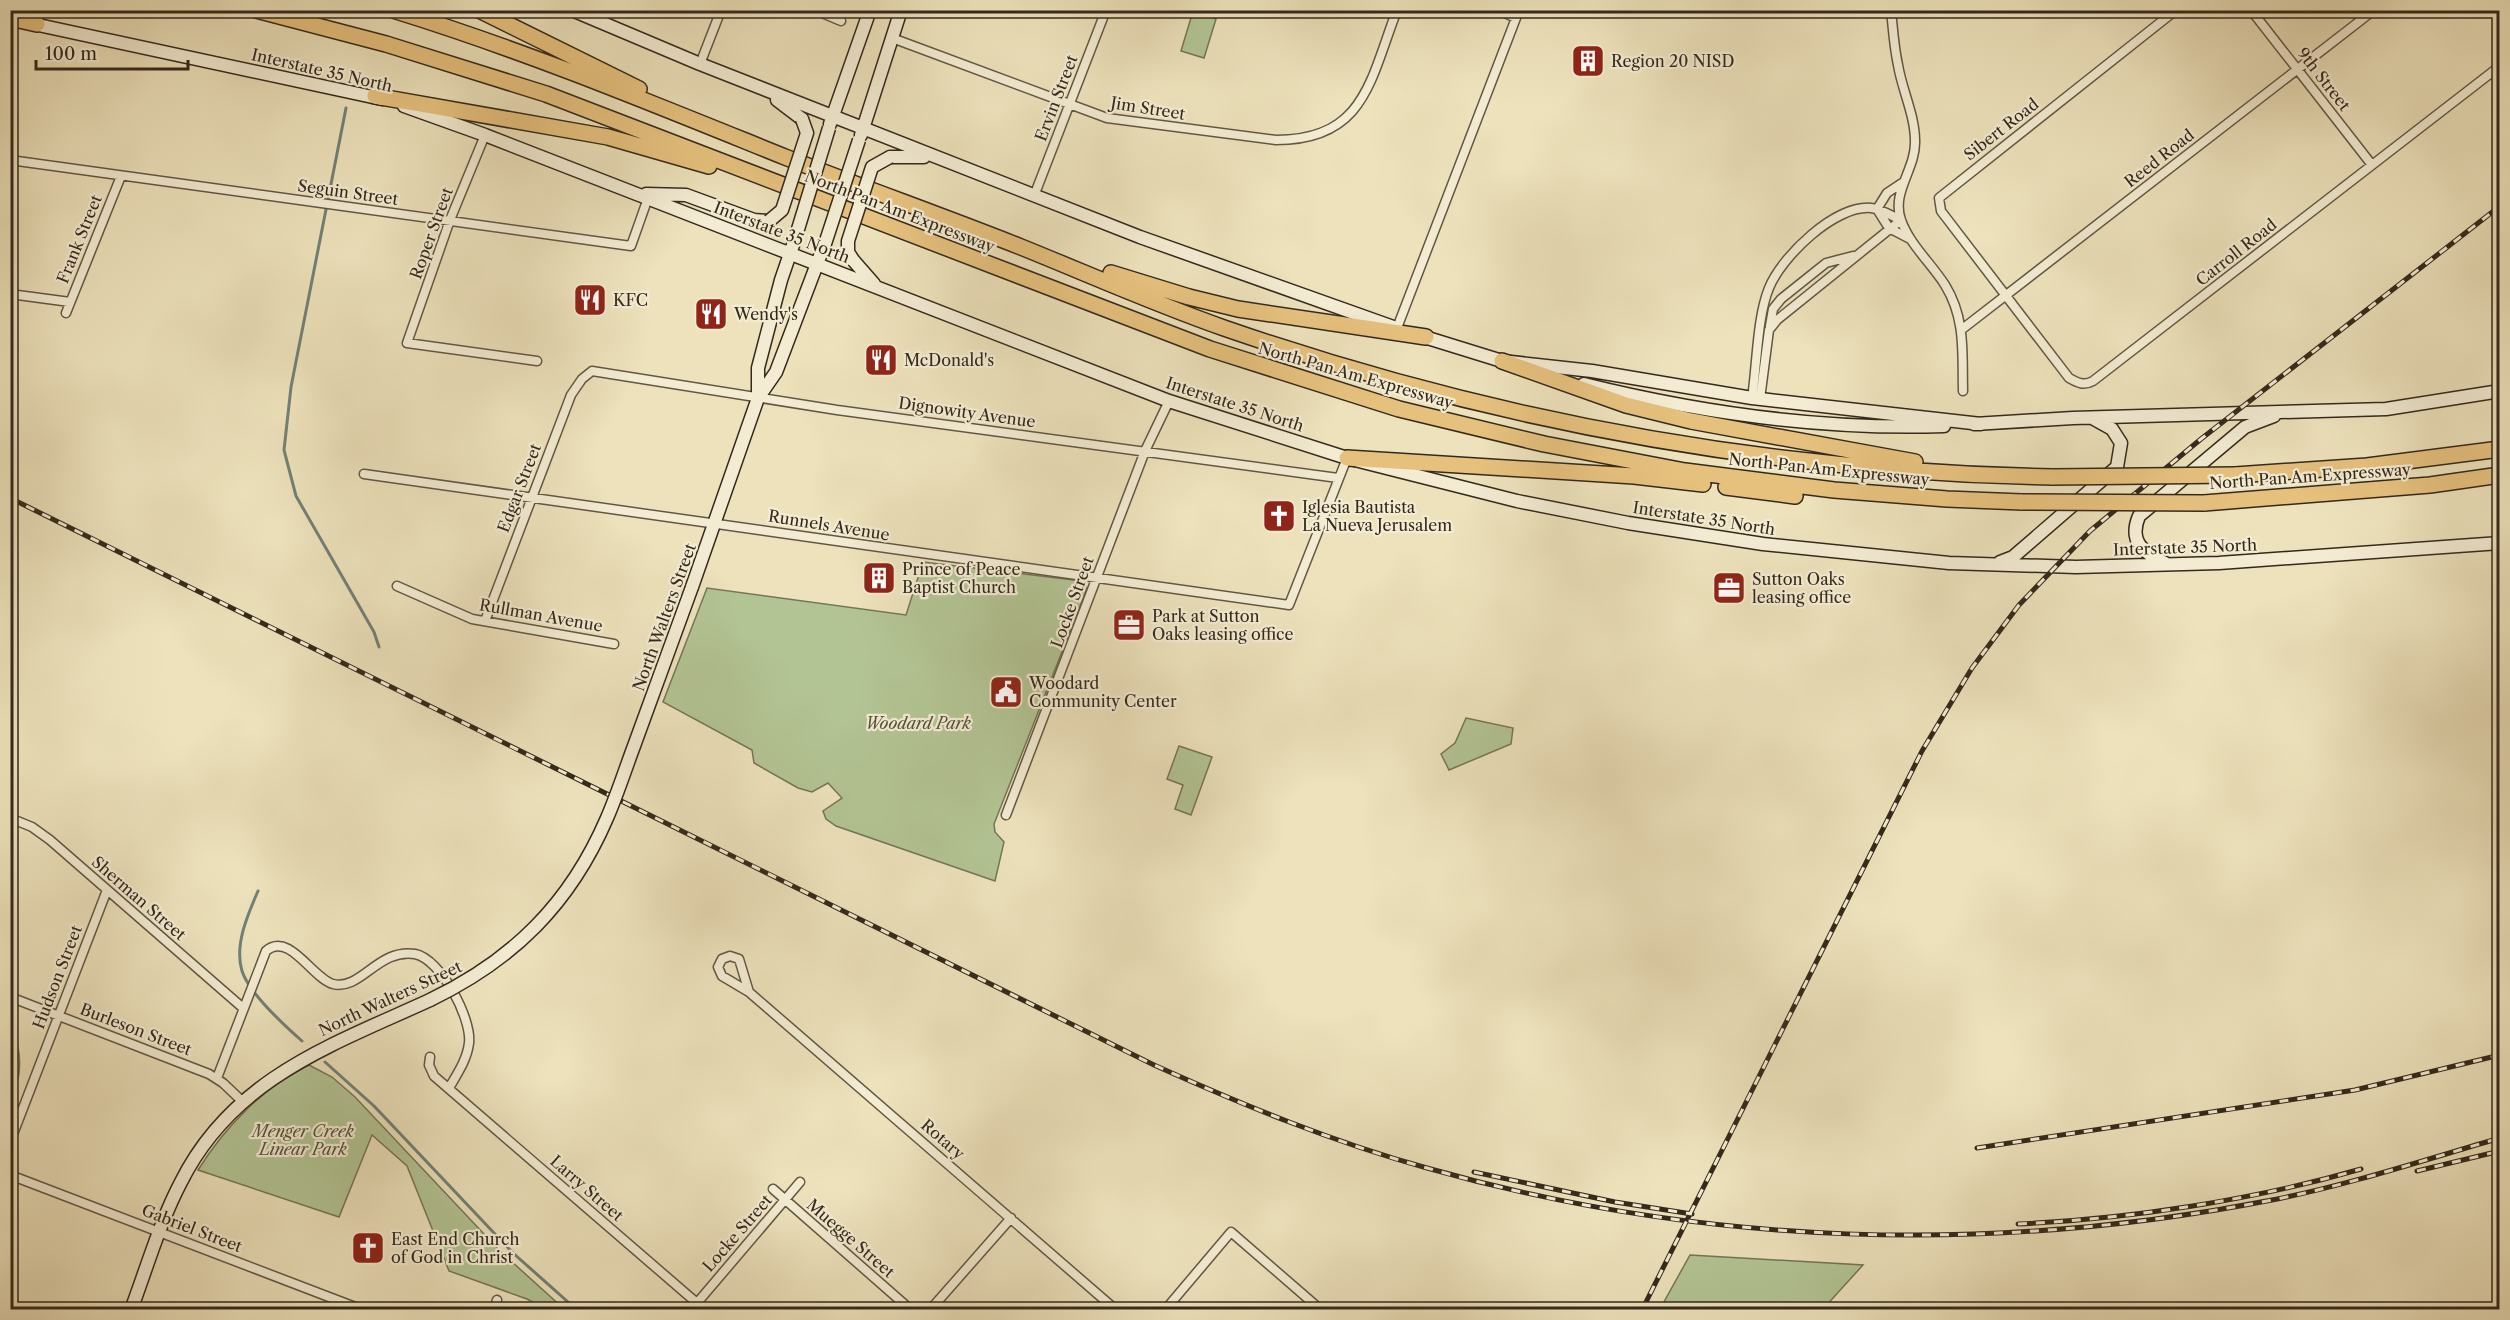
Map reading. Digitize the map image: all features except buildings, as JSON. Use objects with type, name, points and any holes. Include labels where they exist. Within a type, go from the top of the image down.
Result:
[{"type":"highway","name":"North Pan Am Expressway","points":[[256,10],[336,30],[483,73],[617,120],[1210,350],[1399,409],[1544,444],[1685,471],[1833,490],[2022,502],[2205,503],[2430,485],[2499,475]]},
{"type":"highway","name":"North Pan Am Expressway","points":[[393,10],[580,76],[997,237],[1221,327],[1372,374],[1540,417],[1665,441],[1750,454],[1888,469],[2019,476],[2235,475],[2367,466],[2499,449]]},
{"type":"highway","points":[[479,10],[610,75],[791,159]]},
{"type":"highway","points":[[10,19],[38,24]]},
{"type":"highway","points":[[375,96],[608,137],[778,184]]},
{"type":"highway","points":[[997,237],[1215,305],[1426,337]]},
{"type":"highway","points":[[1502,361],[1626,405],[1690,421],[1881,457],[2019,476]]},
{"type":"highway","points":[[1347,458],[1634,476],[1858,502],[1894,503],[1947,499]]},
{"type":"main road","points":[[572,10],[753,85],[861,134],[934,157],[1159,244],[1397,328],[1502,361],[1630,395],[1730,413],[1824,423],[1901,427],[2091,418],[2386,409],[2499,391]]},
{"type":"main road","name":"North Walters Street","points":[[758,398],[758,368],[790,253],[831,122],[870,10]]},
{"type":"main road","name":"North Walters Street","points":[[131,1310],[181,1181],[212,1134],[243,1102],[268,1080],[308,1056],[460,985],[504,957],[543,920],[577,876],[610,811],[716,523],[758,398],[776,372],[818,264],[901,10]]},
{"type":"main road","name":"Interstate 35 North","points":[[38,24],[375,96],[642,195],[1169,400],[1347,458],[1517,501],[1628,523],[1790,548],[1993,565],[2076,567],[2219,563],[2499,543]]},
{"type":"main road","points":[[642,195],[686,195],[754,220],[769,221],[782,210],[807,133],[802,119],[788,107],[753,85]]},
{"type":"main road","points":[[876,286],[848,252],[848,241],[872,167],[890,157],[934,157]]},
{"type":"main road","points":[[1502,361],[1592,371],[1756,398],[1982,424]]},
{"type":"main road","points":[[2165,564],[2142,548],[2136,538],[2135,526],[2139,516],[2245,427],[2283,412]]},
{"type":"main road","points":[[1993,565],[2013,557],[2117,467],[2121,443],[2112,429],[2091,418]]},
{"type":"street","points":[[700,64],[721,10]]},
{"type":"street","points":[[815,10],[841,21]]},
{"type":"street","name":"Ervin Street","points":[[1034,196],[1106,10]]},
{"type":"street","name":"Jim Street","points":[[892,38],[1107,118],[1276,141],[1300,140],[1316,137],[1333,129],[1347,119],[1362,100],[1397,10]]},
{"type":"street","points":[[1397,328],[1516,18],[1498,10]]},
{"type":"street","points":[[1892,10],[1898,65],[1916,141],[1912,161],[1902,183],[1899,208],[1901,220],[1910,239],[1944,284],[1957,308],[1961,330],[1963,391]]},
{"type":"street","name":"Sibert Road","points":[[2005,296],[1941,211],[1939,198],[2176,10]]},
{"type":"street","name":"9th Street","points":[[2252,10],[2372,165]]},
{"type":"street","name":"Reed Road","points":[[1961,330],[2374,10]]},
{"type":"street","name":"Carroll Road","points":[[2005,296],[2069,378],[2078,383],[2088,384],[2499,66]]},
{"type":"street","name":"Roper Street","points":[[485,135],[450,220],[407,343],[537,361]]},
{"type":"street","name":"Seguin Street","points":[[10,160],[631,246],[642,195]]},
{"type":"street","name":"Frank Street","points":[[66,313],[121,176]]},
{"type":"street","points":[[1877,209],[1887,193],[1902,183]]},
{"type":"street","points":[[1756,398],[1763,309],[1769,287],[1784,263],[1832,218],[1868,207],[1901,220]]},
{"type":"street","points":[[1877,209],[1889,228],[1910,239]]},
{"type":"street","points":[[1769,330],[1777,320],[1901,220]]},
{"type":"street","points":[[1756,398],[1773,309],[1781,299],[1826,262],[1856,255]]},
{"type":"street","points":[[10,294],[70,302]]},
{"type":"street","name":"Dignowity Avenue","points":[[592,371],[758,398],[1338,478]]},
{"type":"street","name":"Edgar Street","points":[[485,621],[571,394],[582,379],[592,371]]},
{"type":"street","name":"Locke Street","points":[[1006,815],[1145,451],[1169,400]]},
{"type":"street","points":[[1338,478],[1347,458]]},
{"type":"street","name":"Runnels Avenue","points":[[364,474],[1289,605],[1338,478]]},
{"type":"street","name":"Rullman Avenue","points":[[397,586],[464,616],[614,644]]},
{"type":"street","name":"Sherman Street","points":[[10,818],[39,832],[243,1008]]},
{"type":"street","name":"Hudson Street","points":[[10,1142],[107,890]]},
{"type":"street","points":[[217,1078],[266,951],[275,945],[288,948],[324,980],[342,985],[351,983],[375,964],[391,956],[414,954],[436,965],[447,980],[467,1024],[469,1036],[465,1059],[448,1088]]},
{"type":"street","name":"Rotary","points":[[749,992],[739,959],[730,956],[722,959],[718,967],[722,976],[749,992],[1116,1310]]},
{"type":"street","name":"Burleson Street","points":[[10,997],[193,1066],[217,1078],[243,1102]]},
{"type":"street","name":"Larry Street","points":[[430,1056],[429,1065],[434,1076],[705,1310]]},
{"type":"street","name":"Gabriel Street","points":[[10,1175],[363,1310]]},
{"type":"street","name":"Locke Street","points":[[697,1303],[800,1182]]},
{"type":"street","name":"Muegge Street","points":[[773,1189],[911,1310]]},
{"type":"street","points":[[930,1310],[1011,1218]]},
{"type":"street","points":[[1165,1310],[1230,1232],[1321,1310]]},
{"type":"street","points":[[494,1310],[498,1300]]},
{"type":"green space","points":[[1193,11],[1216,19],[1204,58],[1181,51]]},
{"type":"green space","name":"Woodard Park","points":[[923,562],[1082,581],[1086,584],[1086,591],[994,824],[995,832],[1004,842],[995,881],[836,826],[826,819],[823,811],[842,798],[828,783],[812,792],[798,788],[754,763],[752,750],[663,702],[707,588],[906,615]]},
{"type":"green space","points":[[1466,718],[1513,728],[1511,744],[1449,770],[1441,754],[1455,743]]},
{"type":"green space","points":[[1179,746],[1212,757],[1191,815],[1175,809],[1183,785],[1167,779]]},
{"type":"green space","points":[[11,1027],[20,1063],[18,1081],[11,1098],[13,1055]]},
{"type":"green space","name":"Menger Creek Linear Park","points":[[309,1065],[332,1077],[355,1097],[500,1251],[564,1309],[546,1309],[527,1299],[449,1271],[407,1166],[372,1135],[339,1217],[198,1170],[220,1139],[246,1110],[276,1085]]},
{"type":"green space","points":[[1690,1255],[1863,1265],[1823,1309],[1660,1309]]},
{"type":"waterway","points":[[346,108],[291,387],[284,450],[296,496],[374,632],[379,647]]},
{"type":"waterway","points":[[258,891],[246,920],[241,940],[242,971],[260,999],[302,1041]]},
{"type":"waterway","points":[[325,1062],[374,1106],[513,1253],[577,1310]]},
{"type":"railway","points":[[1642,1310],[1922,751],[1972,668],[2019,605],[2090,531],[2201,439],[2500,206]]},
{"type":"railway","points":[[10,498],[1154,1065],[1289,1122],[1357,1147],[1427,1168],[1531,1194],[1636,1214],[1741,1227],[1847,1234],[1954,1235],[2060,1229],[2166,1218],[2272,1200],[2358,1180],[2500,1138]]},
{"type":"railway","points":[[1977,1148],[2355,1090],[2500,1055]]},
{"type":"railway","points":[[2417,1171],[2500,1151]]},
{"type":"railway","points":[[2018,1224],[2147,1213],[2235,1199],[2361,1169]]},
{"type":"railway","points":[[1474,1172],[1615,1202],[1692,1214]]},
{"type":"place","name":"Region 20 NISD","points":[[1588,61]]},
{"type":"place","name":"KFC","points":[[590,300]]},
{"type":"place","name":"Wendy's","points":[[711,314]]},
{"type":"place","name":"McDonald's","points":[[881,360]]},
{"type":"place","name":"Iglesia Bautista La Nueva Jerusalem","points":[[1279,516]]},
{"type":"place","name":"Prince of Peace Baptist Church","points":[[879,578]]},
{"type":"place","name":"Sutton Oaks leasing office","points":[[1729,588]]},
{"type":"place","name":"Park at Sutton Oaks leasing office","points":[[1129,625]]},
{"type":"place","name":"Woodard Community Center","points":[[1006,692]]},
{"type":"place","name":"East End Church of God in Christ","points":[[368,1248]]}]
